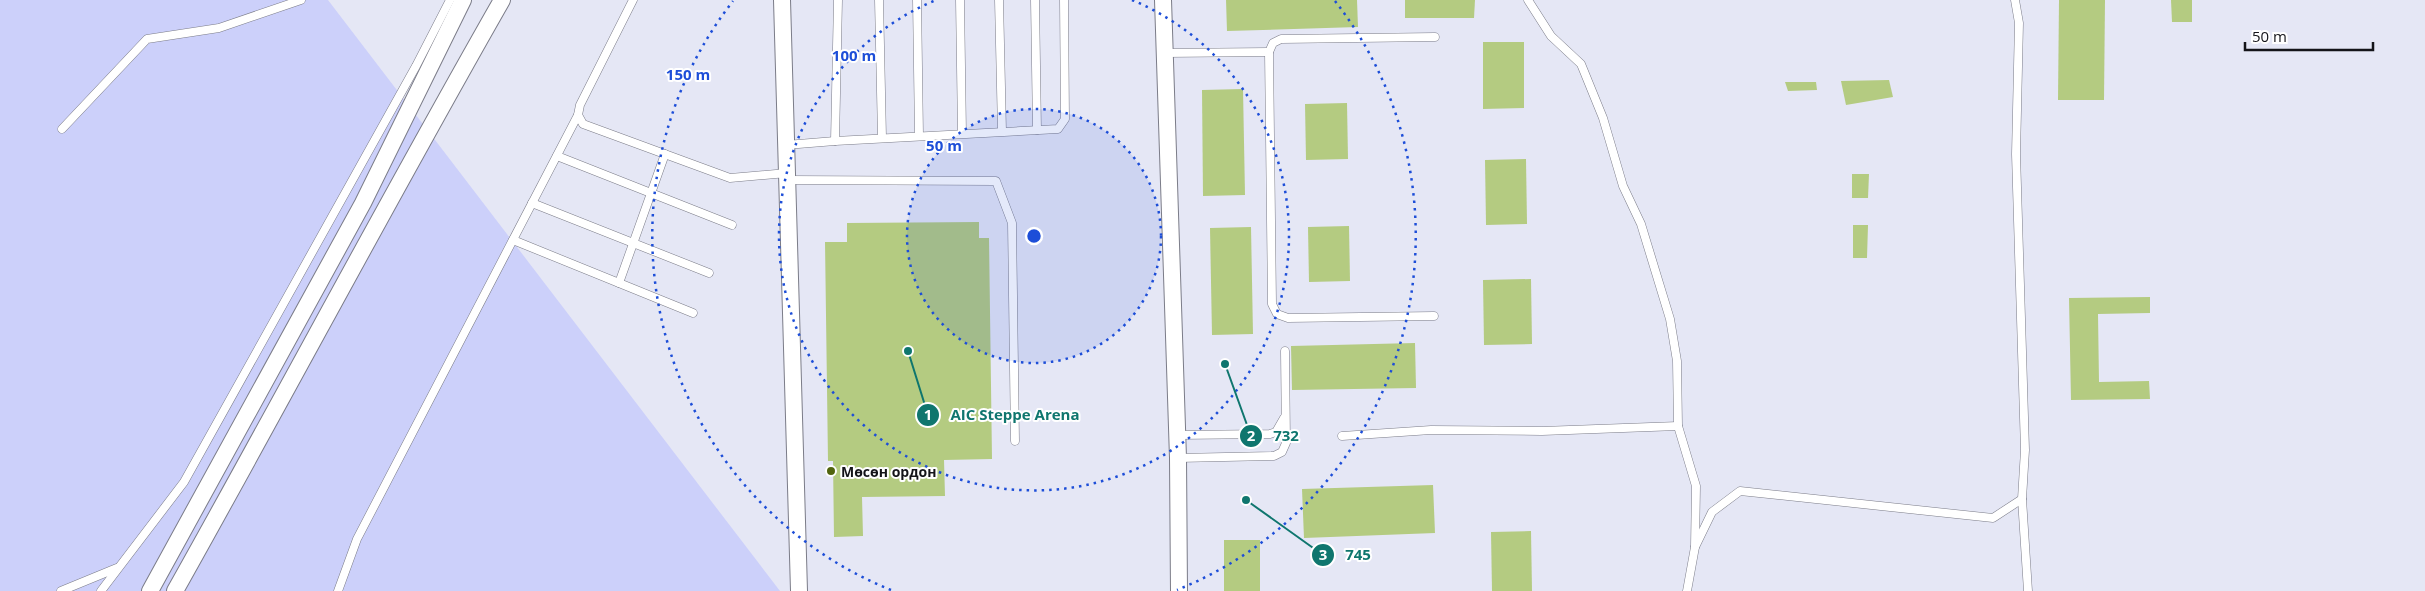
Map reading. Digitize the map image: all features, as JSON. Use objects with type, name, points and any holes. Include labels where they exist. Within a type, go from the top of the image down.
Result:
[{"type":"street","points":[[150,591],[363,203],[463,0]]},
{"type":"street","points":[[175,591],[249,460],[385,207],[502,0]]},
{"type":"street","points":[[782,0],[799,591]]},
{"type":"street","points":[[1163,0],[1178,458],[1179,591]]},
{"type":"lane","points":[[62,129],[147,39],[219,28],[301,0]]},
{"type":"lane","points":[[101,591],[184,482],[416,66],[450,0]]},
{"type":"lane","points":[[338,591],[357,539],[578,115],[580,105],[633,0]]},
{"type":"lane","points":[[835,141],[838,0]]},
{"type":"lane","points":[[879,0],[882,137]]},
{"type":"lane","points":[[917,0],[920,135]]},
{"type":"lane","points":[[960,0],[962,133]]},
{"type":"lane","points":[[999,0],[1002,131]]},
{"type":"lane","points":[[1035,0],[1037,130]]},
{"type":"lane","points":[[786,145],[882,137],[1058,129],[1065,119],[1064,0]]},
{"type":"lane","points":[[1528,0],[1552,36],[1582,64],[1603,118],[1623,186],[1641,224],[1670,319],[1677,361],[1678,426],[1696,486],[1695,547],[1687,591]]},
{"type":"lane","points":[[2015,0],[2020,22],[2016,154],[2025,450],[2022,499],[2028,591]]},
{"type":"lane","points":[[1434,316],[1288,318],[1277,314],[1272,304],[1269,52],[1273,43],[1281,39],[1435,37]]},
{"type":"lane","points":[[1165,53],[1269,52]]},
{"type":"lane","points":[[578,115],[583,124],[730,178],[787,176],[996,181],[1012,223],[1015,441]]},
{"type":"lane","points":[[619,283],[665,154]]},
{"type":"lane","points":[[557,156],[732,225]]},
{"type":"lane","points":[[532,203],[709,273]]},
{"type":"lane","points":[[513,240],[693,313]]},
{"type":"lane","points":[[1178,458],[1274,456],[1282,452],[1286,443],[1285,352]]},
{"type":"lane","points":[[1177,435],[1270,434],[1276,432],[1286,416]]},
{"type":"lane","points":[[1342,436],[1431,430],[1542,431],[1678,426]]},
{"type":"lane","points":[[1695,547],[1712,512],[1740,491],[1993,518],[2022,499]]},
{"type":"lane","points":[[62,591],[117,568]]},
{"type":"shaded area","points":[[0,0],[328,0],[780,591],[0,591]]},
{"type":"building","points":[[1226,0],[1357,0],[1358,27],[1227,31]]},
{"type":"building","points":[[1405,0],[1475,0],[1474,18],[1405,18]]},
{"type":"building","points":[[2059,0],[2105,0],[2104,100],[2058,100]]},
{"type":"building","points":[[2171,0],[2192,0],[2192,22],[2172,22]]},
{"type":"building","points":[[1483,42],[1524,42],[1524,108],[1483,109]]},
{"type":"building","points":[[1889,80],[1893,97],[1846,105],[1841,81]]},
{"type":"building","points":[[1785,82],[1816,82],[1817,90],[1788,91]]},
{"type":"building","points":[[1243,89],[1245,195],[1203,196],[1202,90]]},
{"type":"building","points":[[1347,103],[1348,159],[1306,160],[1305,104]]},
{"type":"building","points":[[1526,159],[1527,224],[1486,225],[1485,160]]},
{"type":"building","points":[[1852,174],[1869,174],[1868,198],[1852,198]]},
{"type":"building","points":[[979,222],[979,238],[989,238],[992,459],[944,460],[945,496],[862,497],[863,536],[834,537],[833,461],[828,461],[825,242],[847,242],[847,223]]},
{"type":"building","points":[[1853,225],[1868,225],[1867,258],[1853,258]]},
{"type":"building","points":[[1349,226],[1350,281],[1309,282],[1308,227]]},
{"type":"building","points":[[1251,227],[1253,334],[1212,335],[1210,228]]},
{"type":"building","points":[[1531,279],[1532,344],[1484,345],[1483,280]]},
{"type":"building","points":[[2150,297],[2150,313],[2098,314],[2099,382],[2149,381],[2150,399],[2071,400],[2069,298]]},
{"type":"building","points":[[1415,343],[1416,388],[1292,390],[1291,346]]},
{"type":"building","points":[[1433,485],[1435,533],[1304,538],[1302,489]]},
{"type":"building","points":[[1531,531],[1532,591],[1492,591],[1491,532]]},
{"type":"building","points":[[1224,540],[1260,540],[1260,591],[1224,591]]},
{"type":"place","name":"AIC Steppe Arena","points":[[908,351]]},
{"type":"place","name":"732","points":[[1225,364]]},
{"type":"place","name":"Мөсөн ордон","points":[[831,471]]},
{"type":"place","name":"745","points":[[1246,500]]}]
